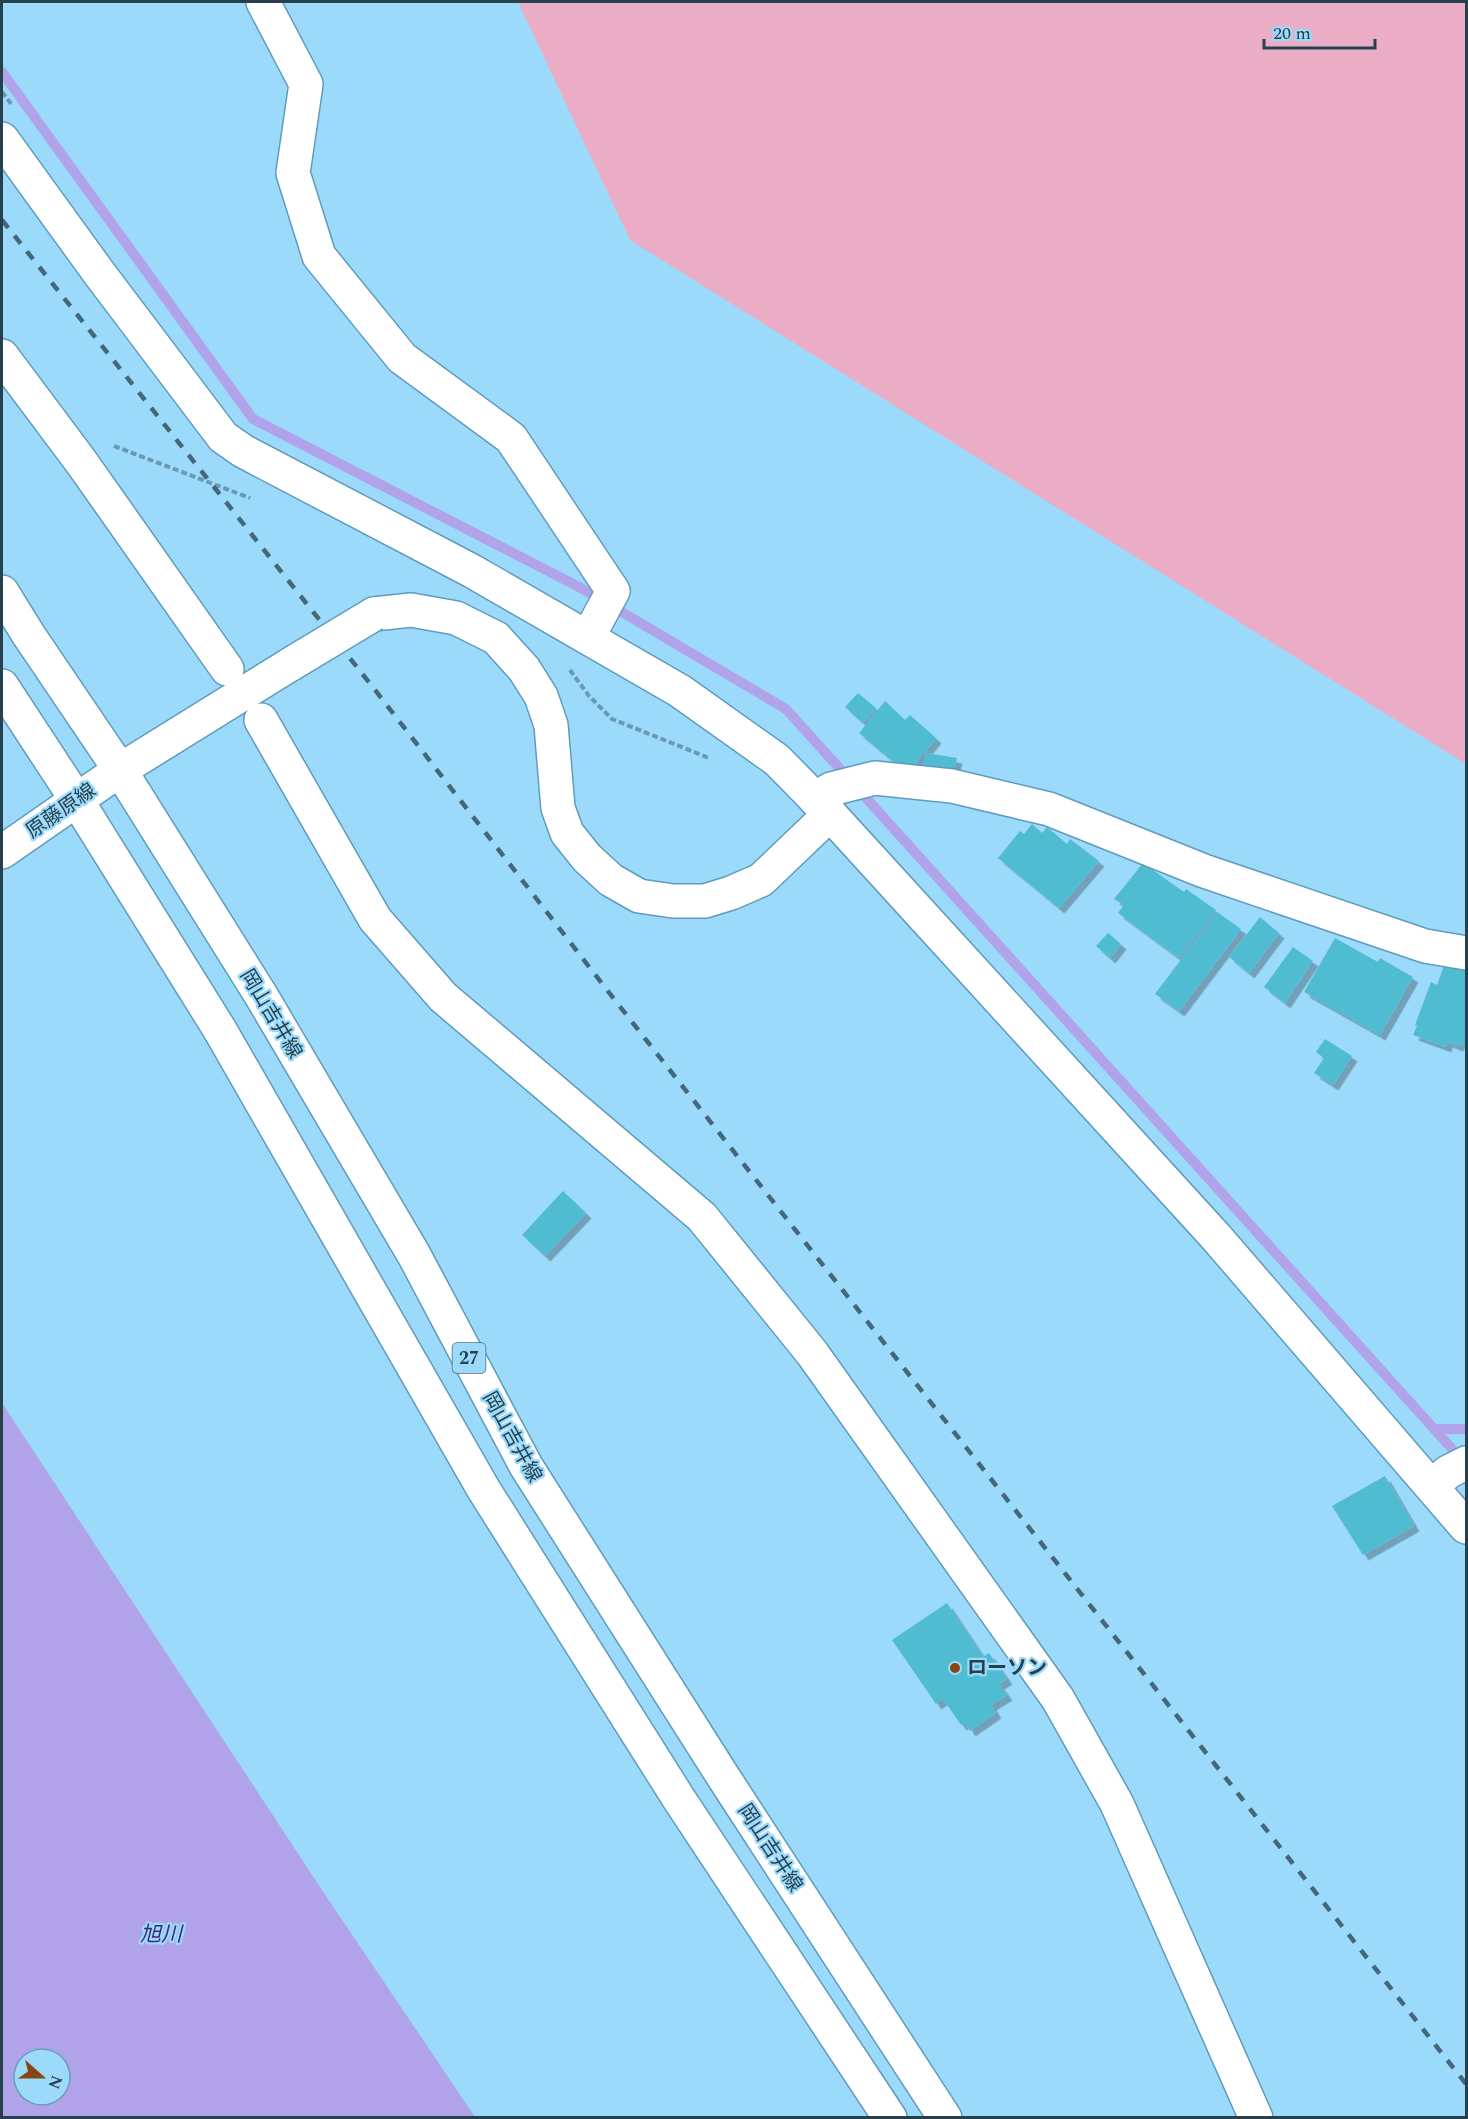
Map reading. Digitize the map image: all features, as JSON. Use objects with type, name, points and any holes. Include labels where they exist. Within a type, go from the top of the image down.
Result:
[{"type":"street","points":[[263,2],[306,84],[293,173],[320,256],[402,358],[511,438],[601,613],[680,691],[777,760],[825,800],[1216,1237],[1450,1473],[1467,1527]]},
{"type":"street","points":[[2,139],[99,273],[223,436],[243,451],[472,571],[601,613]]},
{"type":"street","points":[[2,356],[82,463],[228,669]]},
{"type":"street","name":"岡山吉井線","points":[[2,592],[120,770],[262,997],[409,1245],[526,1466],[945,2118]]},
{"type":"street","name":"原藤原線","points":[[2,852],[120,770],[291,664],[374,615],[411,610],[456,618],[496,638],[524,669],[541,696],[551,725],[558,808],[567,833],[587,858],[611,880],[639,896],[673,901],[705,901],[761,880],[825,800]]},
{"type":"street","points":[[2,686],[76,799],[220,1030],[484,1490],[679,1799],[890,2118]]},
{"type":"street","points":[[261,720],[382,928],[443,997],[702,1216],[840,1391],[1058,1699],[1118,1804],[1256,2118]]},
{"type":"street","points":[[825,800],[875,778],[951,786],[1049,809],[1204,871],[1425,946],[1467,953]]},
{"type":"path","points":[[2,92],[16,110]]},
{"type":"shaded area","points":[[518,2],[1466,2],[1466,764],[630,240]]},
{"type":"water","name":"旭川","points":[[2,1403],[322,1890],[475,2117],[2,2117]]},
{"type":"building","points":[[858,693],[876,708],[863,723],[845,707]]},
{"type":"building","points":[[885,701],[905,720],[910,715],[936,738],[910,770],[900,767],[859,733]]},
{"type":"building","points":[[926,753],[957,758],[953,776],[922,771]]},
{"type":"building","points":[[1032,824],[1042,833],[1047,827],[1067,844],[1070,839],[1099,861],[1059,908],[998,858],[1020,831],[1024,834]]},
{"type":"building","points":[[1143,863],[1184,892],[1186,889],[1216,910],[1179,958],[1118,913],[1124,905],[1114,899]]},
{"type":"building","points":[[1217,912],[1241,929],[1179,1011],[1155,994]]},
{"type":"building","points":[[1260,917],[1279,933],[1249,973],[1229,957]]},
{"type":"building","points":[[1108,933],[1121,944],[1110,958],[1096,946]]},
{"type":"building","points":[[1335,938],[1378,962],[1380,958],[1413,977],[1380,1035],[1304,992]]},
{"type":"building","points":[[1293,947],[1313,961],[1285,1003],[1264,987]]},
{"type":"building","points":[[1445,963],[1466,971],[1466,1046],[1447,1042],[1446,1047],[1413,1035],[1431,982],[1437,985]]},
{"type":"building","points":[[1325,1039],[1352,1056],[1333,1085],[1314,1073],[1324,1058],[1316,1052]]},
{"type":"building","points":[[563,1191],[586,1213],[545,1256],[522,1235]]},
{"type":"building","points":[[1385,1476],[1414,1526],[1363,1555],[1332,1506]]},
{"type":"building","name":"ローソン","points":[[947,1603],[983,1657],[989,1653],[1007,1679],[999,1684],[1007,1695],[991,1705],[996,1713],[970,1731],[965,1723],[961,1725],[943,1699],[936,1704],[892,1640]]},
{"type":"waterway","points":[[2,72],[253,419],[581,588],[786,709],[1462,1460]]},
{"type":"waterway","points":[[1436,1429],[1466,1429]]},
{"type":"railway","points":[[2,220],[372,686],[614,999],[1466,2084]]},
{"type":"place","name":"ローソン","points":[[955,1668]]}]
